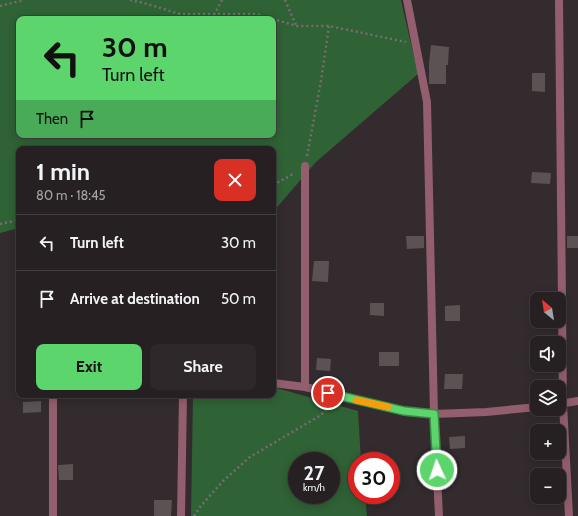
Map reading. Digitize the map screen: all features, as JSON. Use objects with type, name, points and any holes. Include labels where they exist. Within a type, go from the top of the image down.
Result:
[{"type":"street","points":[[407,0],[427,102],[434,414],[439,516]]},
{"type":"street","points":[[559,0],[561,380]]},
{"type":"street","points":[[305,166],[305,387]]},
{"type":"street","points":[[276,383],[305,387],[404,411],[434,414],[486,412],[530,408]]},
{"type":"street","points":[[53,398],[53,516]]},
{"type":"street","points":[[181,516],[183,398]]},
{"type":"street","points":[[566,403],[578,401]]},
{"type":"street","points":[[562,416],[569,516]]},
{"type":"path","points":[[0,6],[24,0]]},
{"type":"path","points":[[130,0],[180,14],[256,14],[263,16]]},
{"type":"path","points":[[214,15],[222,0]]},
{"type":"path","points":[[285,0],[297,26]]},
{"type":"path","points":[[276,20],[297,26],[329,26],[416,44]]},
{"type":"path","points":[[276,183],[305,166],[321,81],[329,26]]},
{"type":"path","points":[[0,224],[16,221]]},
{"type":"path","points":[[194,516],[222,481],[250,457],[321,415],[340,396]]},
{"type":"green space","points":[[0,0],[401,0],[418,74],[316,162],[276,209],[276,146],[16,146],[16,229],[0,233]]},
{"type":"green space","points":[[276,388],[358,411],[360,452],[348,452],[348,504],[366,504],[367,516],[191,516],[193,398],[276,398]]},
{"type":"building","points":[[431,45],[449,47],[448,65],[446,65],[446,84],[429,84]]},
{"type":"building","points":[[532,73],[545,73],[545,92],[532,91]]},
{"type":"building","points":[[532,172],[551,173],[550,184],[531,183]]},
{"type":"building","points":[[406,236],[424,236],[424,248],[407,249]]},
{"type":"building","points":[[567,236],[578,236],[578,248],[567,248]]},
{"type":"building","points":[[314,261],[329,261],[328,282],[312,281]]},
{"type":"building","points":[[370,303],[384,303],[384,316],[370,315]]},
{"type":"building","points":[[460,305],[460,321],[445,321],[445,306]]},
{"type":"building","points":[[379,352],[399,352],[399,366],[379,366]]},
{"type":"building","points":[[317,358],[331,359],[330,371],[316,370]]},
{"type":"building","points":[[445,374],[463,374],[462,389],[444,389]]},
{"type":"building","points":[[41,401],[41,412],[23,413],[23,402]]},
{"type":"building","points":[[465,436],[465,448],[450,449],[449,437]]},
{"type":"building","points":[[73,464],[73,480],[59,480],[58,465]]},
{"type":"building","points":[[154,500],[172,500],[171,516],[154,516]]},
{"type":"slow traffic","points":[[356,400],[388,407]]},
{"type":"route","points":[[328,393],[404,411],[434,414],[437,470]]}]
